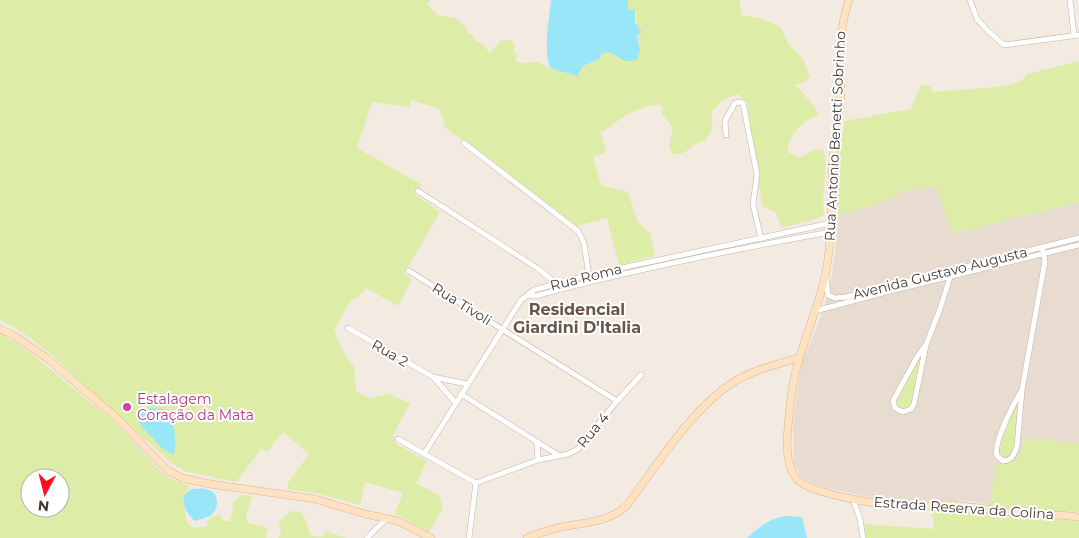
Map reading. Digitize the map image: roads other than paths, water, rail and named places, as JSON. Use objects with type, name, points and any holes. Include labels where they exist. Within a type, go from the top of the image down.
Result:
[{"type":"street","name":"Rua Antonio Benetti Sobrinho","points":[[798,358],[816,311],[826,268],[831,223],[833,154],[841,89],[841,29],[849,0]]},
{"type":"street","points":[[970,0],[977,19],[988,32],[1004,45],[1076,35],[1070,0]]},
{"type":"street","points":[[726,135],[726,117],[735,103],[743,103],[757,175],[753,204],[762,244]]},
{"type":"street","points":[[464,143],[578,232],[584,243],[590,282]]},
{"type":"street","points":[[418,191],[537,268],[559,286]]},
{"type":"street","name":"Rua Roma","points":[[559,286],[589,275],[831,223]]},
{"type":"street","name":"Rua Roma","points":[[502,329],[521,300],[534,290],[590,282],[762,244],[830,232]]},
{"type":"street","name":"Avenida Gustavo Augusta","points":[[826,268],[828,295],[835,298],[1079,238]]},
{"type":"street","name":"Avenida Gustavo Augusta","points":[[816,311],[1079,245]]},
{"type":"street","points":[[1022,390],[1010,410],[996,447],[996,456],[1003,461],[1010,459],[1016,452],[1022,390],[1044,261],[1042,247]]},
{"type":"street","points":[[707,249],[709,256]]},
{"type":"street","points":[[926,345],[917,357],[894,401],[894,408],[902,412],[910,409],[914,404],[926,345],[952,269]]},
{"type":"street","name":"Rua Tivoli","points":[[409,272],[617,401]]},
{"type":"street","name":"Rua 2","points":[[348,328],[433,377],[456,402]]},
{"type":"street","points":[[0,329],[15,336],[48,359],[118,419],[158,462],[175,475],[202,483],[307,497],[404,523],[430,538]]},
{"type":"street","points":[[424,454],[502,329]]},
{"type":"street","points":[[527,538],[541,536],[561,527],[600,521],[614,516],[627,505],[689,422],[722,390],[749,374],[798,358]]},
{"type":"street","name":"Estrada Reserva da Colina","points":[[798,358],[791,395],[787,434],[789,466],[792,473],[806,485],[892,506],[949,505],[1018,513],[1079,517]]},
{"type":"street","name":"Rua 4","points":[[476,483],[538,460],[578,450],[617,401],[641,375]]},
{"type":"street","name":"Rua 2","points":[[433,377],[467,384]]},
{"type":"street","points":[[460,394],[558,455]]},
{"type":"street","points":[[398,439],[476,483],[470,538]]},
{"type":"street","points":[[537,442],[538,460]]},
{"type":"street","points":[[853,498],[860,519],[863,538]]},
{"type":"street","points":[[367,538],[387,518]]},
{"type":"street","points":[[419,532],[427,538]]},
{"type":"water","points":[[551,0],[628,0],[628,10],[635,9],[635,23],[642,32],[637,36],[640,50],[637,59],[625,61],[614,54],[606,52],[601,54],[600,59],[583,66],[577,76],[550,68],[547,43]]},
{"type":"water","points":[[150,408],[162,409],[170,417],[175,435],[174,454],[163,448],[140,425],[138,421],[139,414]]},
{"type":"water","points":[[193,489],[213,492],[217,501],[216,508],[210,516],[195,521],[185,509],[184,504],[185,495]]},
{"type":"water","points":[[785,516],[802,517],[807,538],[747,538],[764,524]]},
{"type":"place","name":"Estalagem Coração da Mata","points":[[127,407]]},
{"type":"district","name":"Residencial Giardini D'Italia","points":[[577,318]]}]
